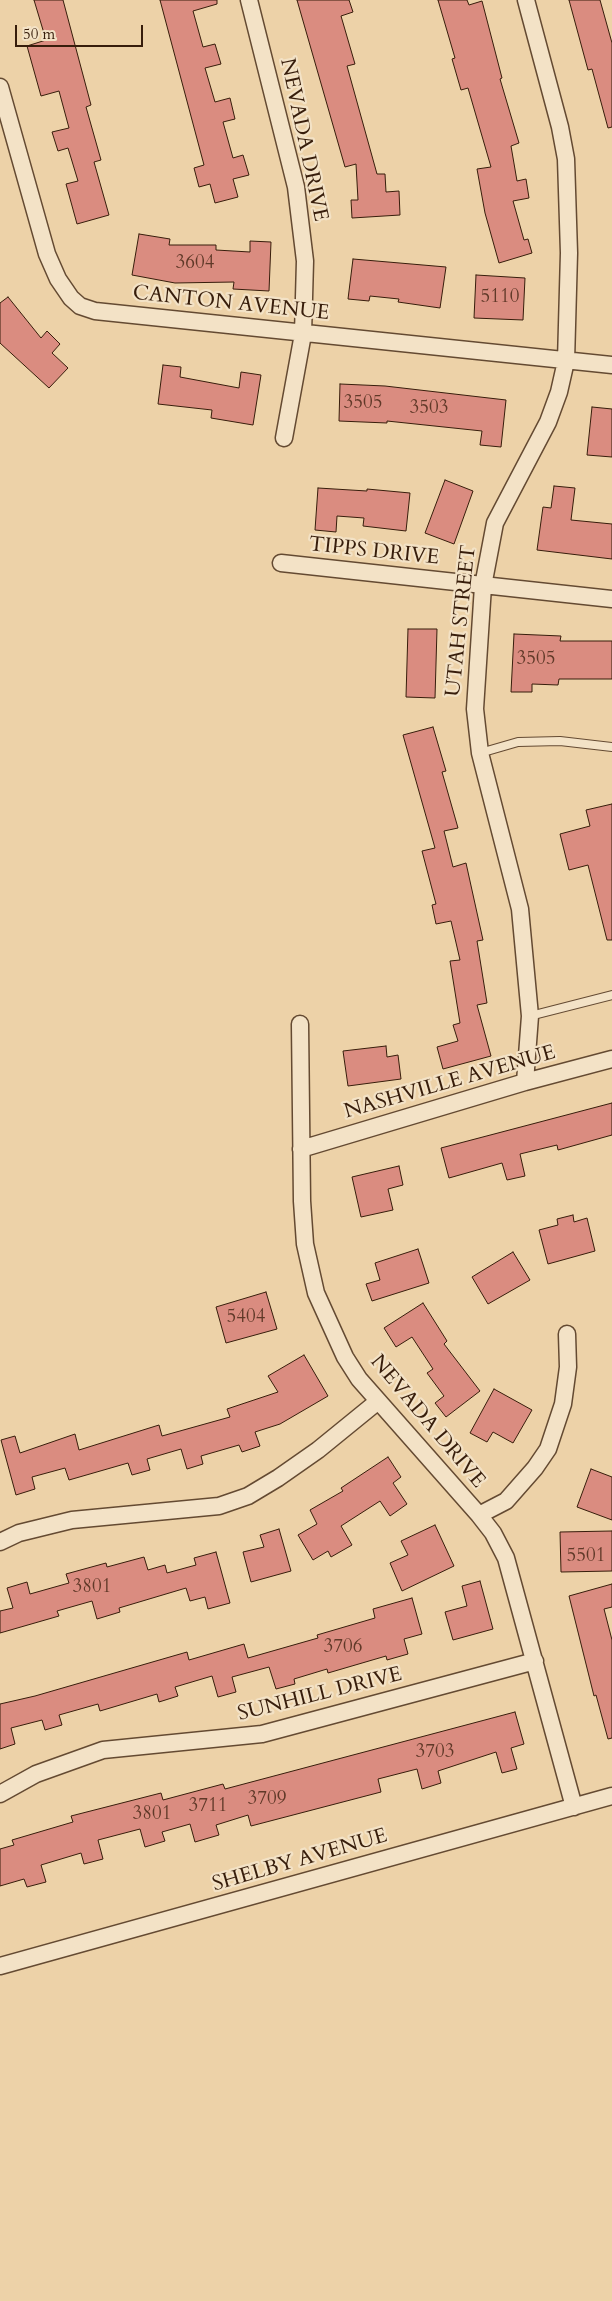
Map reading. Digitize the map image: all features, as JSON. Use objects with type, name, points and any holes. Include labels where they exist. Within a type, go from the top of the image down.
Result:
[{"type":"street","name":"NEVADA DRIVE","points":[[249,0],[296,187],[305,262],[303,334],[284,438]]},
{"type":"street","name":"UTAH STREET","points":[[525,1082],[530,1016],[520,908],[480,753],[475,709],[483,586],[495,523],[548,422],[559,392],[566,361],[569,253],[566,159],[560,127],[526,0]]},
{"type":"street","name":"CANTON AVENUE","points":[[0,87],[47,254],[58,279],[70,298],[80,306],[95,311],[612,365]]},
{"type":"street","name":"TIPPS DRIVE","points":[[281,563],[612,599]]},
{"type":"street","name":"NEVADA DRIVE","points":[[300,1024],[301,1149],[305,1244],[316,1292],[345,1357],[358,1379],[479,1515],[493,1533],[506,1558],[574,1807]]},
{"type":"street","name":"NASHVILLE AVENUE","points":[[301,1149],[525,1082],[612,1059]]},
{"type":"street","points":[[479,1515],[506,1501],[535,1468],[548,1449],[563,1404],[568,1367],[567,1334]]},
{"type":"street","points":[[0,1542],[19,1534],[72,1520],[220,1506],[248,1496],[318,1450],[377,1402]]},
{"type":"street","name":"SUNHILL DRIVE","points":[[0,1794],[36,1774],[103,1750],[262,1734],[535,1662]]},
{"type":"street","name":"SHELBY AVENUE","points":[[0,1966],[612,1796]]},
{"type":"lane","points":[[480,753],[518,742],[560,741],[612,747]]},
{"type":"lane","points":[[530,1016],[612,995]]},
{"type":"building","points":[[34,0],[63,0],[91,105],[86,107],[101,160],[94,162],[109,215],[77,224],[66,184],[78,181],[68,148],[58,151],[52,132],[69,128],[59,91],[41,96],[27,46],[46,40]]},
{"type":"building","points":[[160,0],[217,0],[217,4],[193,11],[203,47],[215,44],[221,64],[205,68],[215,102],[230,98],[235,119],[223,122],[233,158],[243,155],[249,175],[233,179],[238,197],[215,203],[210,184],[199,187],[194,168],[204,165]]},
{"type":"building","points":[[297,0],[349,0],[353,12],[341,16],[355,64],[347,66],[377,174],[385,174],[386,192],[399,191],[400,215],[352,218],[351,200],[358,200],[356,164],[345,167]]},
{"type":"building","points":[[438,0],[467,0],[469,5],[482,1],[502,78],[500,79],[519,143],[511,146],[517,181],[526,179],[529,198],[513,201],[524,240],[528,239],[532,253],[499,263],[485,213],[477,169],[491,167],[468,88],[461,90],[452,59],[455,58]]},
{"type":"building","points":[[569,0],[600,0],[612,43],[612,127],[608,128],[592,69],[588,70]]},
{"type":"building","points":[[139,234],[170,239],[169,245],[216,245],[216,250],[250,252],[250,241],[271,242],[269,291],[233,289],[234,282],[175,283],[132,275]]},
{"type":"building","points":[[353,259],[446,267],[440,308],[398,302],[399,299],[370,296],[369,301],[348,299]]},
{"type":"building","points":[[476,275],[525,278],[523,320],[474,318]]},
{"type":"building","points":[[8,297],[41,338],[47,331],[60,344],[52,353],[68,368],[49,388],[0,343],[0,303]]},
{"type":"building","points":[[163,365],[181,367],[180,377],[239,388],[241,372],[261,375],[253,425],[211,418],[212,410],[158,404]]},
{"type":"building","points":[[340,384],[385,386],[506,400],[501,447],[480,445],[482,431],[387,421],[387,423],[339,421]]},
{"type":"building","points":[[592,407],[612,409],[612,457],[587,455]]},
{"type":"building","points":[[445,480],[473,491],[454,544],[425,533]]},
{"type":"building","points":[[554,486],[575,488],[571,520],[612,524],[612,559],[537,550],[543,507],[551,508]]},
{"type":"building","points":[[318,488],[367,491],[367,489],[410,493],[406,531],[363,526],[364,518],[337,516],[336,532],[315,530]]},
{"type":"building","points":[[408,629],[437,629],[435,698],[406,697]]},
{"type":"building","points":[[514,634],[561,636],[560,641],[612,641],[612,679],[559,679],[558,685],[532,684],[532,692],[511,692]]},
{"type":"building","points":[[433,727],[446,771],[442,772],[458,828],[444,831],[453,867],[466,863],[483,940],[477,941],[487,1003],[477,1005],[491,1056],[443,1069],[437,1047],[458,1041],[453,1025],[460,1023],[450,961],[460,960],[451,921],[436,924],[432,905],[436,904],[422,851],[435,848],[403,735]]},
{"type":"building","points":[[612,804],[612,940],[607,940],[588,865],[569,870],[560,834],[590,826],[586,810]]},
{"type":"building","points":[[386,1046],[387,1057],[398,1055],[401,1079],[348,1086],[343,1051]]},
{"type":"building","points":[[612,1103],[612,1135],[558,1150],[557,1145],[520,1154],[525,1176],[507,1180],[502,1163],[449,1178],[441,1148]]},
{"type":"building","points":[[399,1166],[403,1185],[388,1189],[393,1210],[361,1217],[352,1177]]},
{"type":"building","points":[[573,1215],[574,1222],[587,1218],[595,1251],[548,1264],[539,1230],[558,1225],[557,1219]]},
{"type":"building","points":[[418,1249],[429,1283],[372,1301],[366,1284],[380,1280],[375,1263]]},
{"type":"building","points":[[513,1252],[530,1280],[488,1304],[472,1277]]},
{"type":"building","points":[[266,1292],[277,1329],[226,1343],[216,1307]]},
{"type":"building","points":[[423,1303],[447,1341],[444,1344],[480,1391],[446,1417],[435,1403],[444,1396],[427,1373],[433,1369],[412,1337],[396,1347],[384,1328]]},
{"type":"building","points":[[304,1355],[328,1396],[280,1424],[255,1432],[260,1446],[242,1452],[239,1445],[201,1456],[203,1464],[187,1469],[181,1449],[147,1459],[150,1470],[132,1475],[128,1463],[69,1480],[65,1468],[32,1477],[35,1489],[16,1495],[1,1440],[15,1436],[20,1453],[75,1434],[79,1450],[159,1425],[162,1436],[230,1417],[227,1409],[278,1392],[268,1376]]},
{"type":"building","points":[[494,1389],[532,1410],[513,1443],[493,1432],[487,1442],[470,1433]]},
{"type":"building","points":[[388,1457],[401,1477],[393,1483],[407,1504],[390,1516],[380,1501],[341,1526],[352,1545],[331,1557],[328,1551],[313,1560],[298,1535],[317,1524],[310,1510],[343,1491],[341,1488]]},
{"type":"building","points":[[591,1469],[612,1477],[612,1520],[577,1507]]},
{"type":"building","points":[[435,1525],[454,1566],[402,1591],[390,1563],[408,1555],[401,1541]]},
{"type":"building","points":[[279,1529],[291,1571],[251,1582],[243,1552],[264,1547],[260,1535]]},
{"type":"building","points":[[612,1531],[612,1571],[561,1572],[560,1532]]},
{"type":"building","points":[[216,1552],[230,1603],[208,1609],[205,1597],[190,1601],[186,1588],[119,1608],[120,1612],[97,1619],[92,1601],[57,1611],[59,1616],[0,1633],[0,1611],[13,1608],[7,1588],[27,1582],[30,1594],[69,1583],[66,1574],[106,1563],[107,1567],[144,1557],[148,1570],[165,1565],[167,1573],[196,1565],[194,1558]]},
{"type":"building","points":[[480,1581],[493,1629],[453,1640],[445,1612],[467,1606],[462,1586]]},
{"type":"building","points":[[612,1584],[612,1607],[604,1609],[612,1640],[612,1738],[608,1739],[596,1695],[594,1696],[569,1596]]},
{"type":"building","points":[[412,1598],[422,1634],[404,1639],[408,1654],[387,1660],[386,1656],[328,1673],[327,1669],[294,1679],[295,1684],[276,1689],[269,1667],[232,1677],[236,1692],[218,1697],[212,1676],[175,1687],[178,1696],[159,1702],[157,1694],[100,1711],[98,1704],[59,1715],[62,1725],[45,1730],[42,1720],[11,1728],[15,1744],[0,1749],[0,1704],[35,1696],[187,1652],[189,1660],[244,1644],[248,1658],[318,1638],[317,1635],[375,1618],[373,1609]]},
{"type":"building","points":[[515,1712],[524,1744],[511,1748],[517,1769],[502,1773],[496,1752],[438,1771],[441,1783],[422,1789],[417,1769],[378,1779],[381,1792],[251,1826],[248,1815],[216,1825],[219,1835],[195,1842],[190,1824],[162,1832],[165,1841],[145,1847],[140,1829],[98,1840],[103,1859],[84,1864],[81,1853],[41,1865],[46,1882],[27,1887],[24,1879],[0,1886],[0,1849],[14,1845],[12,1840],[73,1822],[71,1816],[161,1793],[163,1800],[223,1784],[225,1789]]}]
